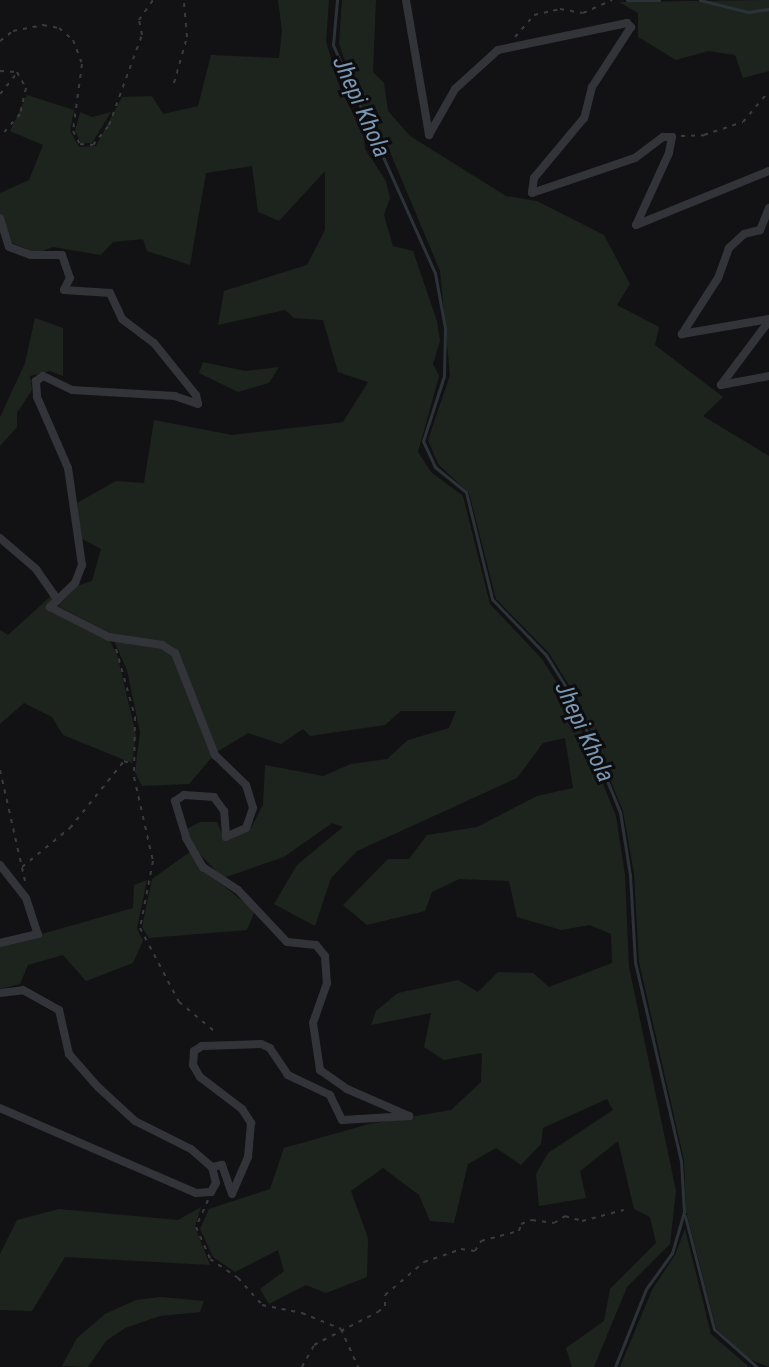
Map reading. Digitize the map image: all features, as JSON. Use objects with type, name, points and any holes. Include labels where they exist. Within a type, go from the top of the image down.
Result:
[{"type":"street","points":[[406,0],[428,134],[471,70],[506,47],[627,23],[631,27],[592,87],[584,118],[534,178],[532,193],[603,172],[672,137]]},
{"type":"street","points":[[672,137],[636,225],[769,171]]},
{"type":"street","points":[[769,208],[760,230],[744,234],[729,248],[718,278],[682,334],[769,320]]},
{"type":"street","points":[[0,218],[9,247],[31,255],[62,255],[70,278],[64,290],[110,293],[122,319],[154,343],[196,395],[198,404],[175,396],[72,390],[43,376],[36,381],[37,397],[68,468],[82,565],[75,583],[50,607],[109,637],[162,645],[175,653],[215,755],[252,797],[252,818],[246,828],[226,837],[224,811],[214,797],[184,795],[175,801],[186,838],[203,867],[238,890],[287,942],[316,945],[325,956],[327,983],[313,1023],[320,1070],[347,1089],[409,1116],[342,1120],[330,1095],[300,1084],[270,1048],[261,1044],[194,1051],[193,1065],[200,1077],[242,1109],[252,1139],[232,1194],[222,1165],[212,1167]]},
{"type":"street","points":[[769,320],[756,346],[721,385],[769,376]]},
{"type":"street","points":[[0,538],[36,569],[58,600]]},
{"type":"street","points":[[0,865],[26,898],[38,934],[0,943]]},
{"type":"street","points":[[0,993],[23,990],[59,1010],[69,1054],[98,1087],[135,1121],[191,1149],[212,1167],[216,1183],[211,1192],[196,1193],[0,1108]]},
{"type":"path","points":[[0,41],[13,31],[43,25],[59,28],[73,40],[82,64],[73,131],[80,144],[93,145],[109,125],[142,35],[139,20],[153,0]]},
{"type":"path","points":[[174,83],[187,37],[184,0]]},
{"type":"path","points":[[506,47],[534,15],[560,9],[583,13],[612,0]]},
{"type":"path","points":[[0,71],[17,72],[23,77],[25,99],[20,114],[0,137]]},
{"type":"path","points":[[0,94],[17,72]]},
{"type":"path","points":[[672,137],[704,135],[743,122],[769,91]]},
{"type":"path","points":[[109,637],[135,717],[134,765],[153,861],[140,928],[179,1002],[216,1029],[220,1039],[212,1047]]},
{"type":"path","points":[[22,867],[70,828],[124,761],[134,765]]},
{"type":"path","points":[[0,770],[27,887]]},
{"type":"path","points":[[211,1192],[196,1227],[210,1259],[238,1278],[262,1305],[302,1313],[341,1329],[358,1367]]},
{"type":"path","points":[[302,1367],[314,1345],[385,1306],[385,1295],[424,1262],[461,1249],[475,1251],[481,1241],[519,1231],[521,1224],[532,1220],[554,1223],[565,1216],[582,1221],[624,1210]]},
{"type":"shaded area","points":[[278,0],[329,0],[326,41],[340,89],[363,131],[365,149],[386,181],[390,198],[384,215],[393,246],[413,251],[437,321],[440,341],[433,364],[439,376],[418,452],[431,472],[463,496],[490,604],[542,659],[570,703],[616,816],[625,875],[629,967],[676,1191],[670,1244],[627,1287],[594,1367],[572,1367],[566,1348],[604,1321],[610,1289],[656,1243],[650,1217],[634,1209],[618,1141],[580,1171],[586,1198],[539,1206],[536,1174],[548,1153],[613,1110],[607,1099],[543,1128],[541,1144],[521,1165],[496,1148],[468,1164],[454,1223],[430,1221],[419,1195],[383,1168],[351,1191],[368,1238],[367,1277],[326,1293],[306,1285],[269,1304],[260,1289],[284,1271],[278,1250],[235,1272],[213,1257],[200,1229],[209,1209],[270,1189],[284,1148],[369,1124],[451,1110],[481,1082],[482,1053],[444,1060],[424,1047],[431,1013],[371,1025],[376,1011],[398,993],[458,980],[478,992],[498,972],[533,973],[549,987],[612,963],[611,934],[590,925],[561,930],[517,917],[509,881],[459,879],[432,892],[425,911],[367,925],[343,905],[388,859],[409,859],[427,835],[477,827],[537,796],[573,788],[565,738],[543,743],[517,778],[357,851],[331,878],[315,926],[274,904],[297,865],[343,827],[332,823],[284,857],[223,878],[195,849],[187,829],[200,822],[217,822],[224,839],[251,828],[263,805],[265,765],[323,776],[351,764],[387,759],[408,740],[449,728],[456,711],[401,711],[385,725],[310,736],[303,729],[281,744],[248,733],[217,752],[177,650],[165,642],[111,634],[58,606],[77,586],[92,581],[101,549],[82,539],[77,503],[116,481],[144,483],[154,420],[232,435],[343,422],[368,382],[338,372],[323,320],[294,318],[285,310],[218,325],[224,291],[307,265],[325,230],[325,171],[279,221],[258,212],[252,166],[206,173],[190,265],[147,251],[143,239],[113,242],[101,255],[53,247],[37,253],[12,243],[0,214],[0,193],[29,180],[43,145],[10,131],[27,95],[74,110],[70,131],[79,147],[96,146],[122,97],[152,96],[163,114],[198,106],[211,55],[279,58],[282,31]]},
{"type":"shaded area","points":[[342,0],[376,0],[373,72],[384,83],[388,111],[410,136],[506,196],[537,201],[604,235],[630,284],[617,305],[659,327],[655,345],[723,397],[703,416],[769,456],[769,1367],[747,1358],[716,1328],[686,1211],[684,1160],[639,962],[634,874],[623,811],[577,698],[549,653],[496,599],[469,493],[438,464],[428,440],[450,375],[440,271],[388,147],[358,99],[339,44]]},
{"type":"shaded area","points":[[769,0],[769,71],[743,78],[735,55],[708,51],[676,60],[638,37],[638,13],[619,2]]},
{"type":"shaded area","points":[[80,112],[92,117],[111,112],[92,143],[81,143],[75,131]]},
{"type":"shaded area","points":[[35,318],[63,328],[63,376],[50,371],[30,376],[32,390],[17,413],[17,427],[0,446],[0,417],[25,363]]},
{"type":"shaded area","points":[[203,362],[245,371],[279,367],[269,383],[238,392],[199,373]]},
{"type":"shaded area","points":[[51,596],[55,600],[49,606],[108,638],[117,654],[136,735],[132,763],[63,735],[52,717],[24,703],[0,724],[0,630],[8,635]]},
{"type":"shaded area","points":[[114,641],[162,648],[175,655],[213,756],[189,784],[142,786],[135,772],[140,733],[127,670]]},
{"type":"shaded area","points":[[190,852],[201,868],[255,911],[247,930],[149,938],[142,927],[152,879]]},
{"type":"shaded area","points":[[147,880],[137,928],[143,941],[133,963],[86,981],[63,955],[28,965],[20,984],[0,989],[0,946],[133,908],[134,885]]},
{"type":"shaded area","points":[[201,1207],[195,1227],[210,1265],[65,1257],[32,1311],[0,1310],[0,1254],[17,1220],[59,1209],[178,1220]]},
{"type":"shaded area","points":[[685,1229],[711,1334],[749,1367],[620,1367],[652,1290],[675,1255]]},
{"type":"shaded area","points":[[161,1297],[204,1301],[200,1312],[160,1316],[125,1328],[106,1341],[88,1367],[62,1366],[77,1338],[105,1314],[136,1300]]},
{"type":"waterway","name":"Jhepi Khola","points":[[337,0],[333,45],[435,273],[445,328],[444,376],[423,441],[435,467],[466,492],[492,599],[546,655],[574,700],[620,812],[630,875],[635,962],[681,1161],[684,1212],[672,1253],[646,1289],[615,1367]]},
{"type":"waterway","points":[[627,0],[659,0]]},
{"type":"waterway","points":[[700,0],[748,12],[769,9]]},
{"type":"waterway","points":[[685,1216],[714,1329],[757,1367]]}]
